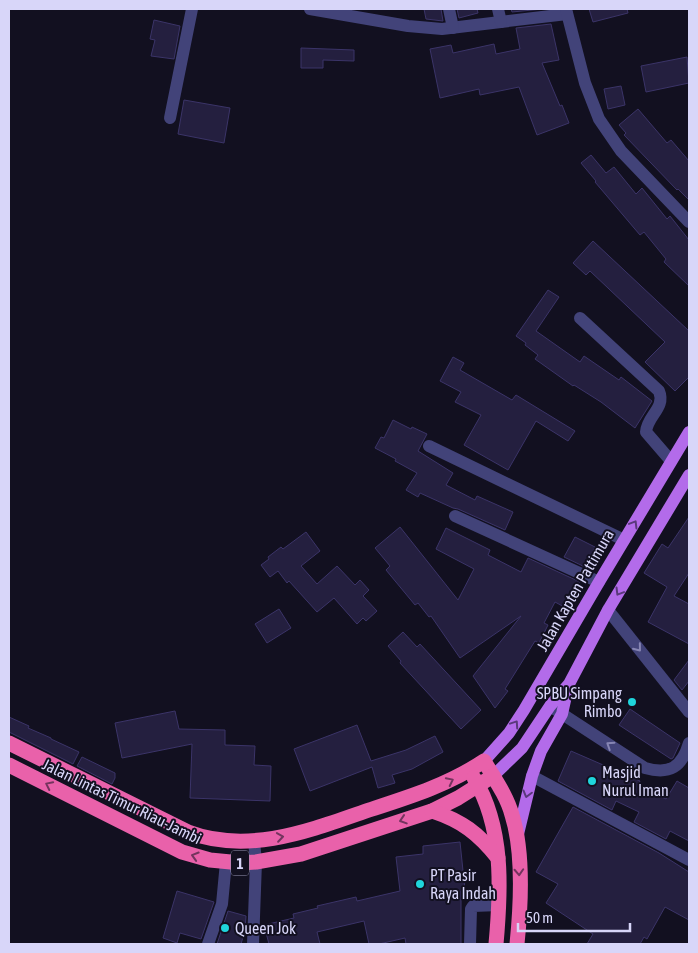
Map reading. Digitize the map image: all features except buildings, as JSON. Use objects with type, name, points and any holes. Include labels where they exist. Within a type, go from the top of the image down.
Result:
[{"type":"highway","name":"Jalan Lintas Timur Riau-Jambi","points":[[9,743],[188,832],[215,840],[254,841],[296,834],[427,791],[470,770]]},
{"type":"highway","name":"1","points":[[470,770],[484,761]]},
{"type":"highway","points":[[484,761],[512,814],[517,835],[521,907],[516,944]]},
{"type":"highway","name":"Jalan Lintas Timur Riau-Jambi","points":[[9,766],[182,852],[210,860],[226,862],[256,862],[301,854],[432,811],[479,786]]},
{"type":"highway","points":[[470,770],[490,812],[496,832],[499,905],[496,944]]},
{"type":"highway","name":"1","points":[[479,786],[493,776]]},
{"type":"highway","points":[[432,811],[448,816],[468,827],[485,842],[498,858]]},
{"type":"main road","name":"Jalan Kapten Pattimura","points":[[484,761],[509,732],[524,710],[689,432]]},
{"type":"main road","points":[[493,776],[522,748],[550,706],[569,684],[608,610],[689,475]]},
{"type":"main road","points":[[517,835],[532,776],[542,751],[562,714],[569,684]]},
{"type":"street","points":[[170,118],[192,9]]},
{"type":"street","points":[[310,9],[346,12],[408,26],[442,30],[566,12],[585,83],[600,119],[621,151],[689,222]]},
{"type":"street","points":[[449,9],[453,28]]},
{"type":"street","points":[[498,9],[501,22]]},
{"type":"street","points":[[580,318],[659,391],[662,400],[661,405],[649,422],[646,432],[671,461]]},
{"type":"street","points":[[429,446],[624,540]]},
{"type":"street","points":[[455,516],[599,582]]},
{"type":"street","points":[[608,610],[689,712]]},
{"type":"street","points":[[550,706],[645,768],[655,771],[666,771],[674,768],[688,750]]},
{"type":"street","points":[[532,776],[689,860]]},
{"type":"street","points":[[253,944],[256,862],[254,841]]},
{"type":"street","points":[[208,944],[222,904],[226,862]]},
{"type":"street","points":[[470,944],[471,909],[473,906],[499,905]]},
{"type":"place","name":"SPBU Simpang Rimbo","points":[[632,702]]},
{"type":"place","name":"Masjid Nurul Iman","points":[[592,781]]},
{"type":"place","name":"PT Pasir Raya Indah","points":[[420,884]]},
{"type":"place","name":"Queen Jok","points":[[225,928]]}]
